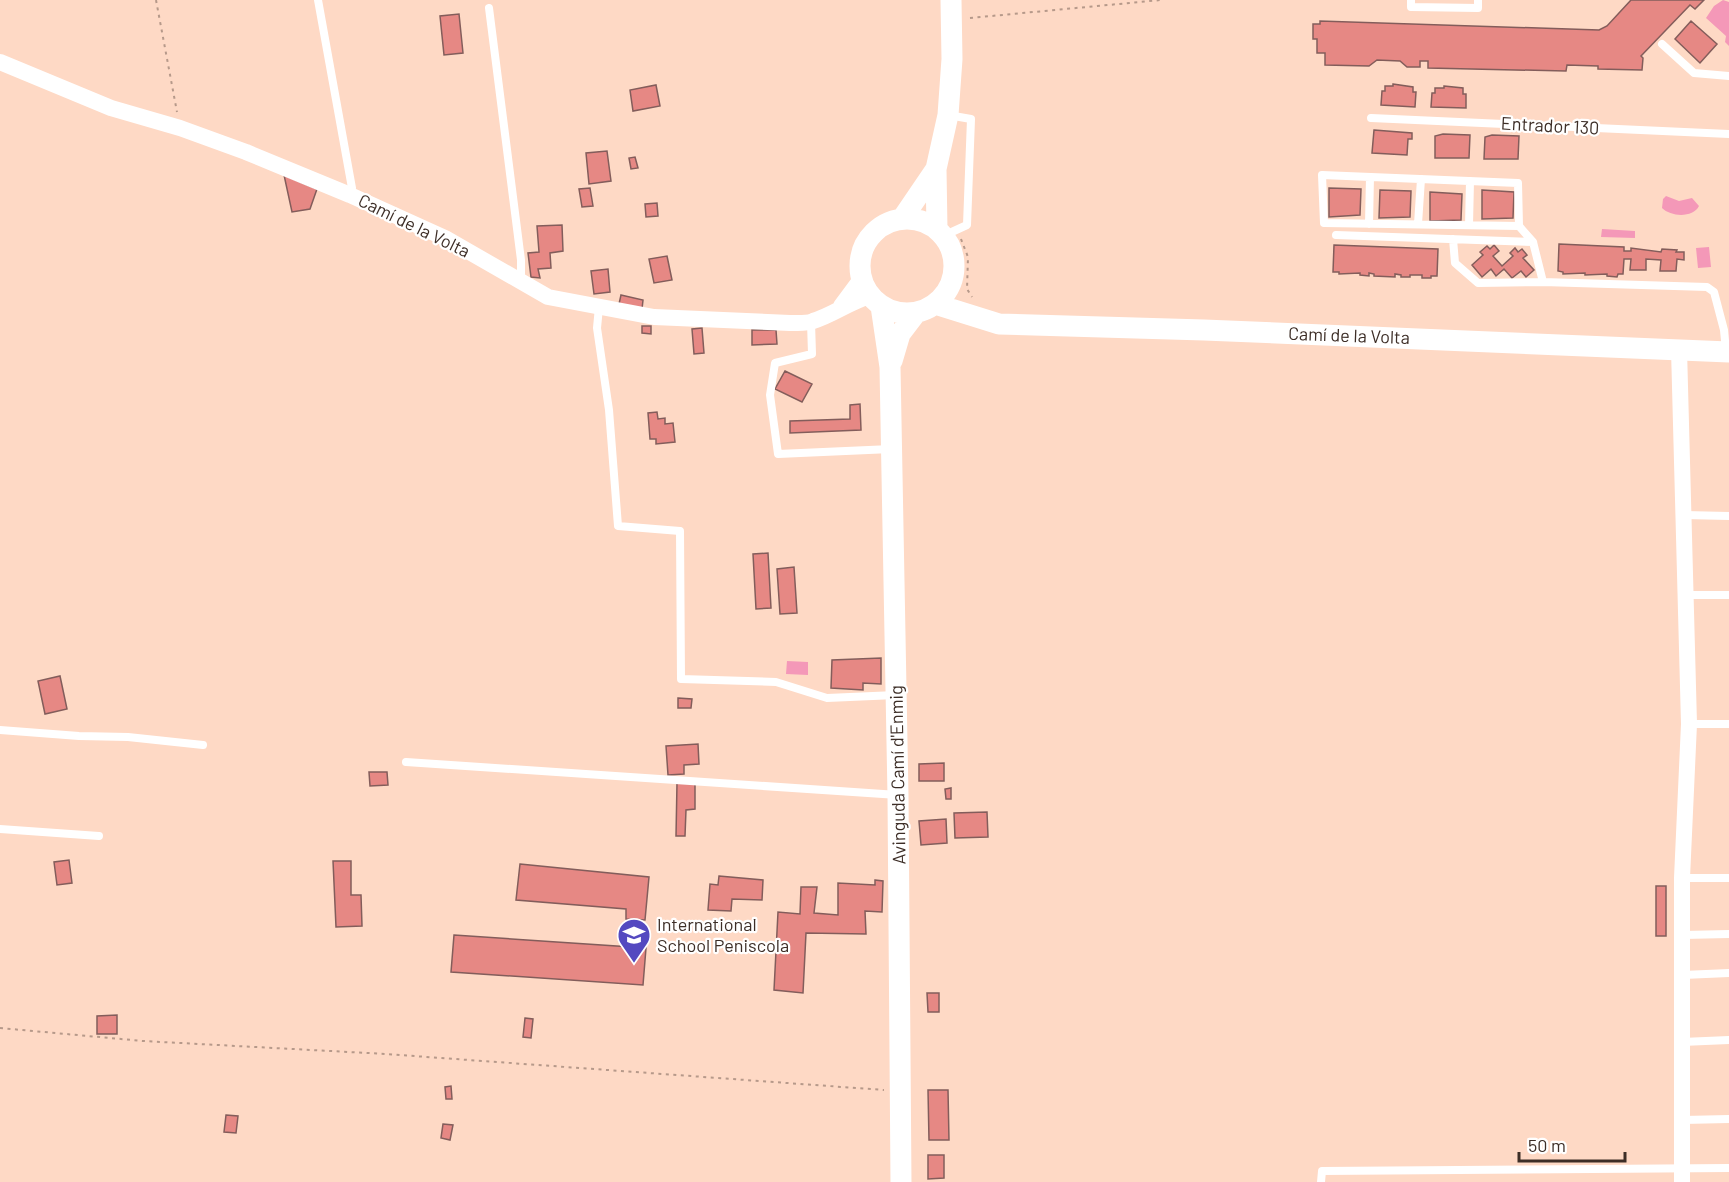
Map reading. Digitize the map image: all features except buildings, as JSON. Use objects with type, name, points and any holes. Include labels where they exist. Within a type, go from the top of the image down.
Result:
[{"type":"street","points":[[945,232],[921,221],[903,219],[877,229],[862,252],[870,294],[897,313],[916,313],[936,304],[951,282],[954,258],[945,232],[936,169],[948,115],[952,59],[951,10]]},
{"type":"street","name":"Camí de la Volta","points":[[0,62],[111,108],[180,128],[246,152],[350,195],[445,238],[548,297],[654,317],[811,322],[870,294]]},
{"type":"street","points":[[903,219],[936,169]]},
{"type":"street","points":[[951,282],[969,315]]},
{"type":"street","name":"Avinguda Camí d'Enmig","points":[[870,294],[890,367],[902,1091],[901,1182]]},
{"type":"street","name":"Camí de la Volta","points":[[936,304],[999,324],[1204,330],[1727,352]]},
{"type":"street","name":"Avinguda Camí d'Enmig","points":[[890,367],[900,334],[916,313]]},
{"type":"street","points":[[1679,350],[1689,724],[1682,878],[1682,1175]]},
{"type":"lane","points":[[318,0],[352,188],[350,195]]},
{"type":"lane","points":[[1411,0],[1411,7],[1478,8],[1478,0]]},
{"type":"lane","points":[[489,8],[521,260],[521,281]]},
{"type":"lane","points":[[1662,44],[1694,73],[1729,76]]},
{"type":"lane","points":[[945,232],[967,225],[971,119],[948,115]]},
{"type":"lane","name":"Entrador 130","points":[[1371,118],[1729,134]]},
{"type":"lane","points":[[1519,226],[1324,223],[1322,175],[1518,183],[1519,226],[1533,242],[1542,282]]},
{"type":"lane","points":[[1369,224],[1370,177]]},
{"type":"lane","points":[[1418,224],[1421,179]]},
{"type":"lane","points":[[1469,225],[1470,181]]},
{"type":"lane","points":[[1336,235],[1533,242]]},
{"type":"lane","points":[[1453,239],[1455,263],[1478,283],[1542,282],[1707,287],[1714,292],[1727,352]]},
{"type":"lane","points":[[599,307],[597,328],[609,410],[618,526],[680,531],[681,679],[776,682],[827,698],[896,695]]},
{"type":"lane","points":[[811,322],[812,354],[775,363],[770,395],[778,454],[892,449]]},
{"type":"lane","points":[[1684,515],[1729,516]]},
{"type":"lane","points":[[1686,595],[1729,595]]},
{"type":"lane","points":[[1689,724],[1729,724]]},
{"type":"lane","points":[[0,730],[128,737],[203,745]]},
{"type":"lane","points":[[406,762],[898,795]]},
{"type":"lane","points":[[0,829],[99,836]]},
{"type":"lane","points":[[1682,878],[1729,878]]},
{"type":"lane","points":[[1683,935],[1729,934]]},
{"type":"lane","points":[[1683,975],[1729,973]]},
{"type":"lane","points":[[1682,1042],[1729,1040]]},
{"type":"lane","points":[[1683,1120],[1729,1119]]},
{"type":"lane","points":[[1321,1182],[1322,1171],[1682,1175],[1729,1168]]},
{"type":"path","points":[[156,0],[180,128]]},
{"type":"path","points":[[951,10],[1161,0]]},
{"type":"path","points":[[945,232],[968,257],[968,289],[976,306],[969,315]]},
{"type":"path","points":[[0,1028],[143,1041],[386,1054],[902,1091]]},
{"type":"shaded area","points":[[1723,0],[1729,2],[1729,46],[1725,42],[1726,36],[1706,18],[1714,6]]},
{"type":"shaded area","points":[[1666,196],[1679,201],[1692,198],[1699,206],[1692,213],[1682,215],[1671,213],[1662,208],[1663,199]]},
{"type":"shaded area","points":[[1602,229],[1635,231],[1635,238],[1601,237]]},
{"type":"shaded area","points":[[1709,247],[1711,267],[1698,268],[1696,248]]},
{"type":"shaded area","points":[[787,661],[808,662],[808,675],[786,674]]},
{"type":"place","name":"International School Peniscola","points":[[634,964]]}]
